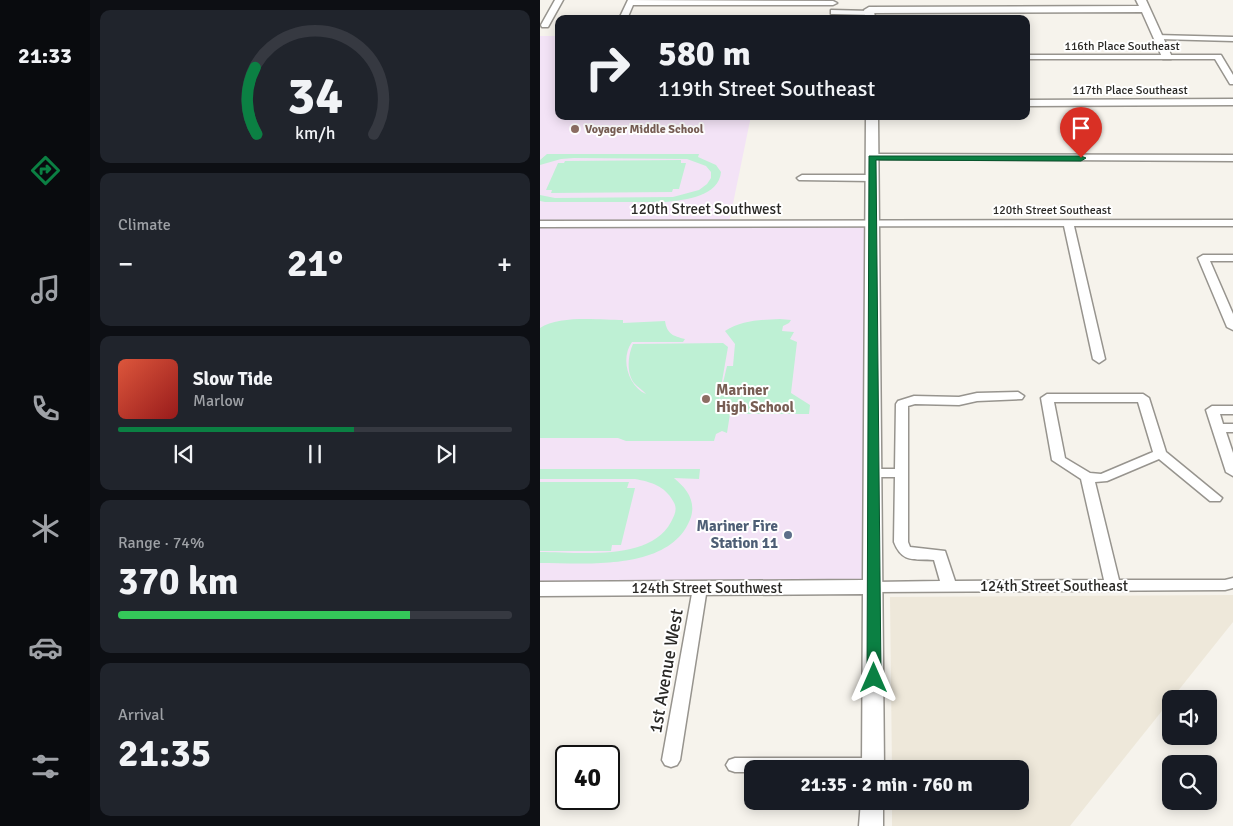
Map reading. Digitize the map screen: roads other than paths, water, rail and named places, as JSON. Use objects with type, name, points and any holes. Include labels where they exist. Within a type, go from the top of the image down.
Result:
[{"type":"street","points":[[545,25],[559,0]]},
{"type":"street","points":[[625,15],[631,2],[834,8],[871,14],[1143,4],[1167,57]]},
{"type":"street","points":[[1159,37],[1233,38]]},
{"type":"street","name":"116th Place Southeast","points":[[1030,56],[1218,57],[1233,82]]},
{"type":"street","name":"117th Place Southeast","points":[[1030,102],[1233,102]]},
{"type":"street","points":[[872,120],[873,760]]},
{"type":"street","points":[[872,158],[1233,158]]},
{"type":"street","points":[[802,178],[872,178]]},
{"type":"street","points":[[1068,223],[1099,359]]},
{"type":"street","name":"120th Street Southeast","points":[[871,224],[1233,223]]},
{"type":"street","name":"120th Street Southwest","points":[[540,224],[871,224]]},
{"type":"street","points":[[1233,258],[1203,258],[1233,327]]},
{"type":"street","points":[[949,587],[940,555],[909,554],[904,550],[901,542],[902,404],[914,400],[960,401],[977,397],[1018,396]]},
{"type":"street","points":[[1160,454],[1102,478],[1087,477],[1058,460],[1047,398],[1143,398],[1160,454],[1215,498]]},
{"type":"street","points":[[1233,410],[1212,410],[1233,472]]},
{"type":"street","points":[[1218,428],[1233,428]]},
{"type":"street","points":[[873,473],[902,472]]},
{"type":"street","points":[[1087,477],[1113,586]]},
{"type":"street","name":"124th Street Southeast","points":[[874,588],[1226,585],[1233,582]]},
{"type":"street","name":"1st Avenue West","points":[[671,760],[700,588]]},
{"type":"street","name":"124th Street Southwest","points":[[540,589],[874,588]]},
{"type":"street","points":[[735,765],[744,765]]},
{"type":"street","points":[[871,826],[872,810]]},
{"type":"place","name":"Voyager Middle School","points":[[575,129]]},
{"type":"place","name":"Mariner High School","points":[[706,399]]},
{"type":"place","name":"Mariner Fire Station 11","points":[[788,535]]}]
